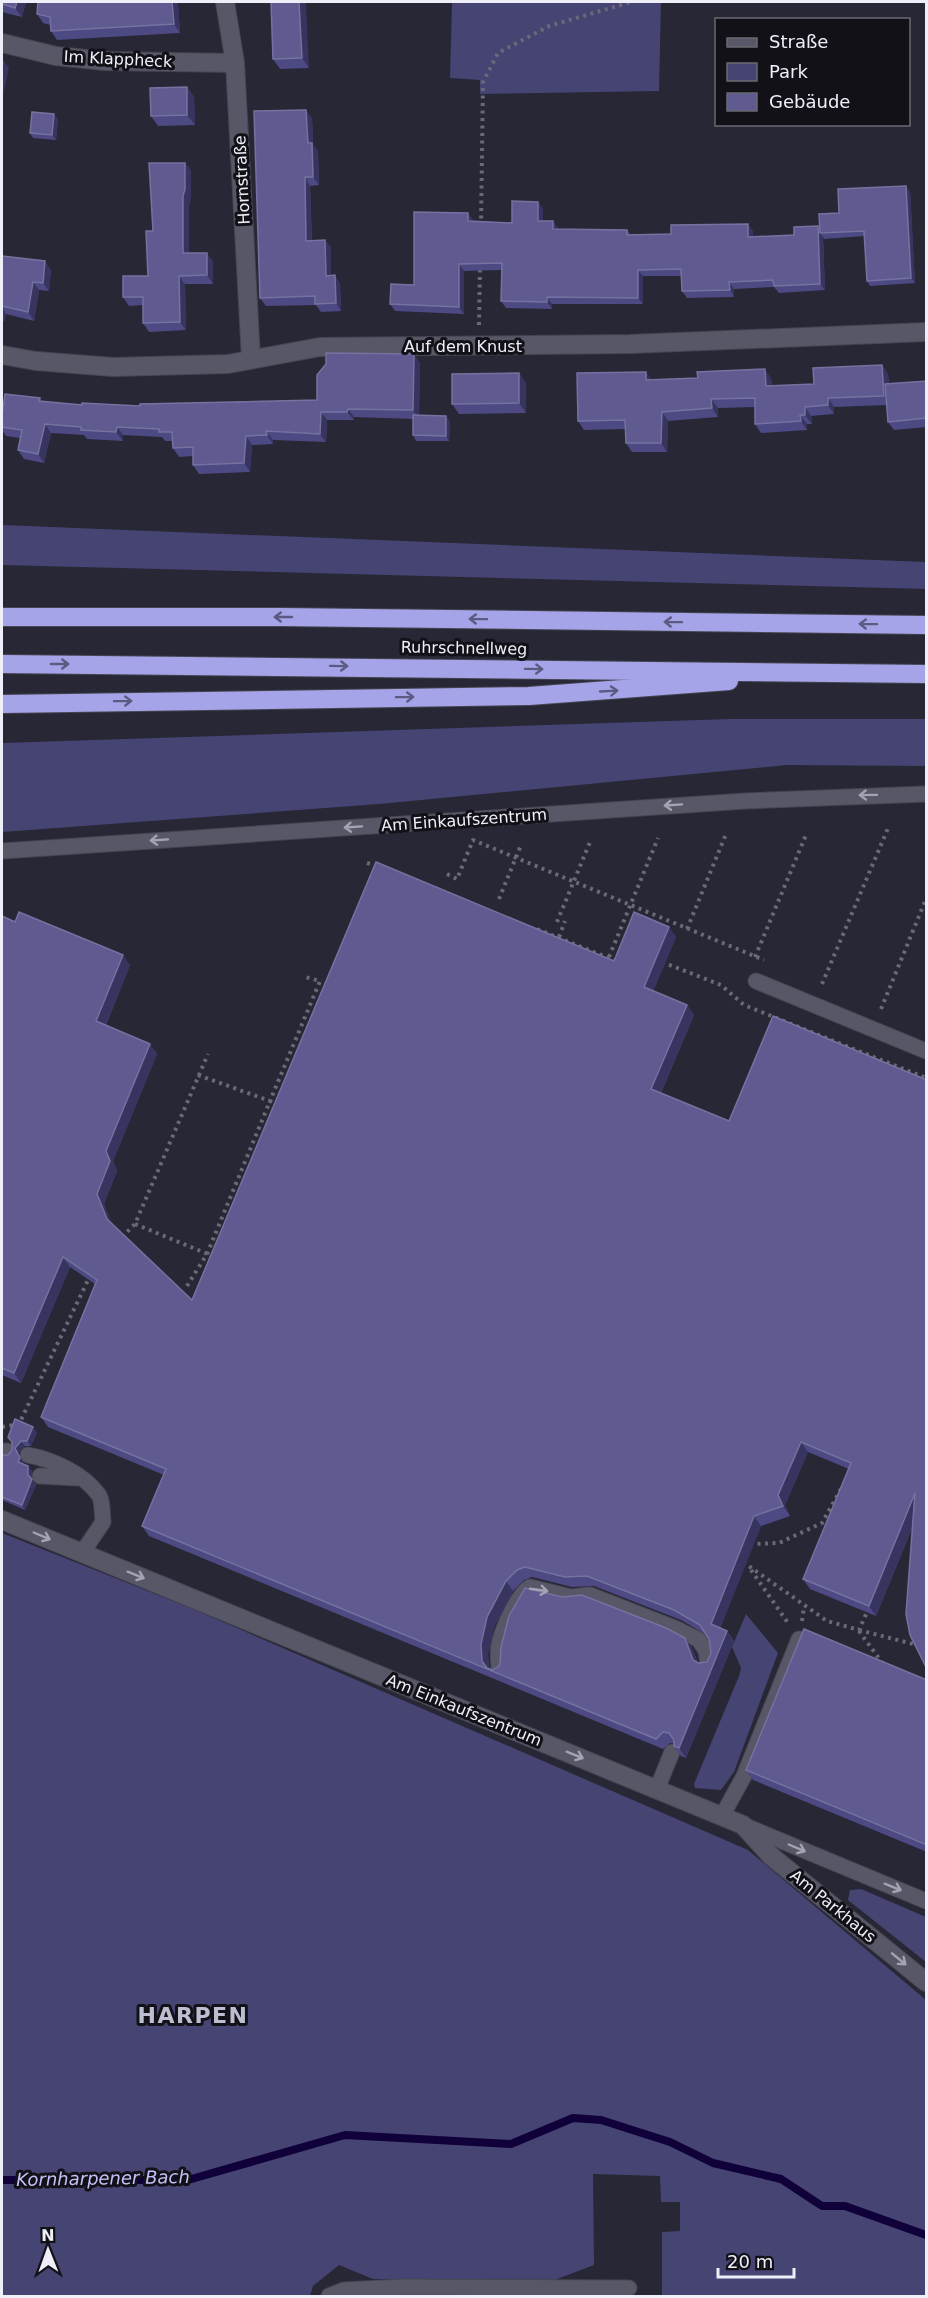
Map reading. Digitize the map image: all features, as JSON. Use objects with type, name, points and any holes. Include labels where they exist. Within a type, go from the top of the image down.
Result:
[{"type":"highway","name":"Ruhrschnellweg","points":[[2,617],[292,617],[927,625]]},
{"type":"highway","name":"Ruhrschnellweg","points":[[2,664],[927,674]]},
{"type":"highway","points":[[2,704],[529,696],[826,673]]},
{"type":"street","name":"Hornstraße","points":[[225,2],[235,63],[251,358]]},
{"type":"street","name":"Im Klappheck","points":[[2,43],[56,56],[105,61],[235,63]]},
{"type":"street","name":"Auf dem Knust","points":[[2,355],[36,361],[113,366],[228,364],[320,347],[479,347],[782,339],[927,332]]},
{"type":"street","name":"Am Einkaufszentrum","points":[[2,1520],[743,1825]]},
{"type":"street","name":"Am Parkhaus","points":[[743,1825],[771,1856],[927,1982]]},
{"type":"lane","name":"Am Einkaufszentrum","points":[[2,851],[768,799],[927,794]]},
{"type":"lane","points":[[756,981],[927,1051]]},
{"type":"lane","points":[[28,1455],[48,1460],[82,1479],[100,1495],[103,1522],[82,1553]]},
{"type":"lane","points":[[40,1476],[82,1479]]},
{"type":"lane","points":[[499,1670],[498,1646],[517,1600],[522,1592],[530,1587],[571,1597],[590,1595],[677,1629],[699,1640],[706,1651],[708,1664]]},
{"type":"lane","points":[[722,1816],[744,1776],[799,1639]]},
{"type":"lane","points":[[657,1789],[672,1752]]},
{"type":"lane","name":"Am Einkaufszentrum","points":[[743,1825],[927,1901]]},
{"type":"lane","points":[[329,2296],[344,2289],[402,2287],[629,2288]]},
{"type":"path","points":[[481,234],[483,82],[498,54],[549,26],[631,2]]},
{"type":"path","points":[[479,347],[481,257]]},
{"type":"path","points":[[822,984],[889,826]]},
{"type":"path","points":[[687,929],[726,834]]},
{"type":"path","points":[[755,957],[806,835]]},
{"type":"path","points":[[609,957],[658,838]]},
{"type":"path","points":[[447,874],[457,879],[473,840],[765,961]]},
{"type":"path","points":[[557,922],[590,842]]},
{"type":"path","points":[[499,899],[520,845]]},
{"type":"path","points":[[367,862],[388,871]]},
{"type":"path","points":[[881,1009],[927,899]]},
{"type":"path","points":[[559,937],[565,921]]},
{"type":"path","points":[[527,925],[616,960],[626,960]]},
{"type":"path","points":[[612,970],[616,960]]},
{"type":"path","points":[[656,960],[721,985],[744,1005],[927,1078]]},
{"type":"path","points":[[187,1286],[207,1254],[321,981],[305,977]]},
{"type":"path","points":[[813,980],[833,989]]},
{"type":"path","points":[[871,1005],[889,1012]]},
{"type":"path","points":[[122,1237],[135,1224],[208,1054]]},
{"type":"path","points":[[198,1075],[285,1108]]},
{"type":"path","points":[[135,1224],[221,1260]]},
{"type":"path","points":[[2,1427],[19,1424],[88,1280]]},
{"type":"path","points":[[743,1544],[779,1544],[822,1522],[842,1488]]},
{"type":"path","points":[[738,1558],[804,1607],[827,1621],[917,1646]]},
{"type":"path","points":[[750,1568],[799,1639]]},
{"type":"path","points":[[799,1639],[804,1607]]},
{"type":"path","points":[[859,1630],[867,1612]]},
{"type":"path","points":[[859,1630],[887,1670]]},
{"type":"green space","points":[[452,2],[661,2],[659,91],[480,94],[480,80],[450,78]]},
{"type":"green space","points":[[2,525],[926,562],[926,589],[2,565]]},
{"type":"green space","points":[[730,719],[926,719],[926,766],[787,765],[379,804],[2,832],[2,743]]},
{"type":"green space","points":[[2,1533],[193,1609],[748,1850],[926,2000],[926,2296],[662,2296],[662,2232],[680,2231],[680,2202],[661,2202],[660,2176],[593,2174],[594,2265],[552,2281],[373,2279],[339,2265],[313,2286],[310,2296],[2,2296]]},
{"type":"green space","points":[[746,1614],[778,1653],[734,1772],[721,1790],[695,1788],[694,1784],[739,1676],[741,1668],[732,1647]]},
{"type":"green space","points":[[861,1889],[926,1917],[926,1962],[848,1900],[850,1890]]},
{"type":"building","points":[[2,2],[17,2],[15,8],[2,4]]},
{"type":"building","points":[[38,2],[172,2],[174,24],[51,31],[50,17],[37,14]]},
{"type":"building","points":[[271,2],[299,2],[302,58],[273,59]]},
{"type":"building","points":[[187,87],[187,115],[151,116],[150,88]]},
{"type":"building","points":[[306,110],[308,143],[312,143],[313,177],[305,177],[306,241],[325,240],[326,276],[335,275],[336,303],[315,304],[315,296],[260,298],[254,111]]},
{"type":"building","points":[[32,112],[54,114],[52,135],[30,133]]},
{"type":"building","points":[[149,163],[185,163],[183,253],[207,253],[207,275],[179,276],[180,322],[143,323],[143,297],[123,297],[123,276],[148,276],[146,231],[153,231]]},
{"type":"building","points":[[906,186],[911,278],[867,281],[864,231],[820,233],[819,214],[839,213],[838,189]]},
{"type":"building","points":[[512,201],[538,202],[538,221],[553,221],[553,229],[627,230],[627,235],[671,234],[671,225],[748,224],[748,237],[794,235],[794,227],[818,226],[820,284],[774,286],[773,280],[729,282],[730,290],[682,291],[681,269],[638,270],[638,298],[547,297],[547,302],[501,301],[502,263],[459,264],[459,307],[390,304],[391,284],[414,285],[414,212],[468,213],[468,221],[512,223]]},
{"type":"building","points":[[2,256],[45,261],[43,283],[33,282],[28,312],[2,306]]},
{"type":"building","points":[[326,353],[414,354],[413,410],[348,409],[347,412],[321,412],[320,434],[266,431],[267,435],[246,436],[244,463],[193,465],[193,447],[173,448],[172,432],[159,432],[159,429],[117,427],[116,432],[81,430],[81,427],[45,424],[38,454],[18,450],[22,430],[2,427],[5,394],[40,398],[39,401],[82,405],[82,403],[140,406],[140,404],[317,400],[317,375],[326,364]]},
{"type":"building","points":[[882,365],[884,396],[828,398],[828,405],[805,407],[805,415],[800,415],[801,421],[755,424],[755,398],[711,399],[712,408],[662,412],[661,443],[626,443],[625,420],[578,421],[577,373],[646,372],[646,380],[698,378],[697,372],[765,369],[766,386],[814,384],[813,368]]},
{"type":"building","points":[[519,373],[519,403],[452,404],[452,374]]},
{"type":"building","points":[[927,381],[927,418],[888,422],[885,384]]},
{"type":"building","points":[[413,415],[446,416],[446,436],[413,435]]},
{"type":"building","points":[[376,862],[614,961],[634,912],[669,927],[644,987],[687,1005],[651,1089],[729,1121],[773,1016],[927,1080],[927,1669],[910,1635],[906,1614],[915,1493],[869,1606],[803,1579],[851,1463],[801,1442],[778,1495],[783,1506],[754,1516],[711,1624],[727,1631],[679,1748],[674,1746],[674,1740],[669,1733],[663,1732],[656,1739],[142,1526],[166,1469],[41,1417],[97,1280],[63,1257],[14,1373],[2,1368],[2,916],[15,922],[19,912],[123,955],[96,1021],[150,1044],[106,1151],[110,1161],[97,1194],[107,1219],[192,1300]],"holes":[[[525,1567],[565,1577],[587,1576],[674,1610],[700,1625],[709,1639],[711,1653],[707,1662],[698,1663],[693,1660],[685,1638],[666,1628],[582,1595],[562,1597],[525,1588],[509,1616],[501,1647],[500,1665],[493,1670],[487,1668],[482,1661],[481,1644],[487,1617],[506,1581],[517,1570]]]},
{"type":"building","points":[[15,1419],[33,1427],[27,1441],[21,1441],[15,1448],[20,1458],[18,1462],[28,1466],[28,1475],[32,1479],[22,1505],[2,1497],[2,1455],[8,1455],[12,1450],[12,1442],[8,1437]]},
{"type":"building","points":[[804,1629],[927,1680],[927,1845],[746,1770]]},
{"type":"waterway","name":"Kornharpener Bach","points":[[2,2180],[188,2180],[345,2135],[511,2144],[573,2118],[601,2120],[670,2142],[713,2163],[781,2179],[822,2206],[845,2206],[926,2235]]},
{"type":"district","name":"HARPEN","points":[[193,2015]]}]
